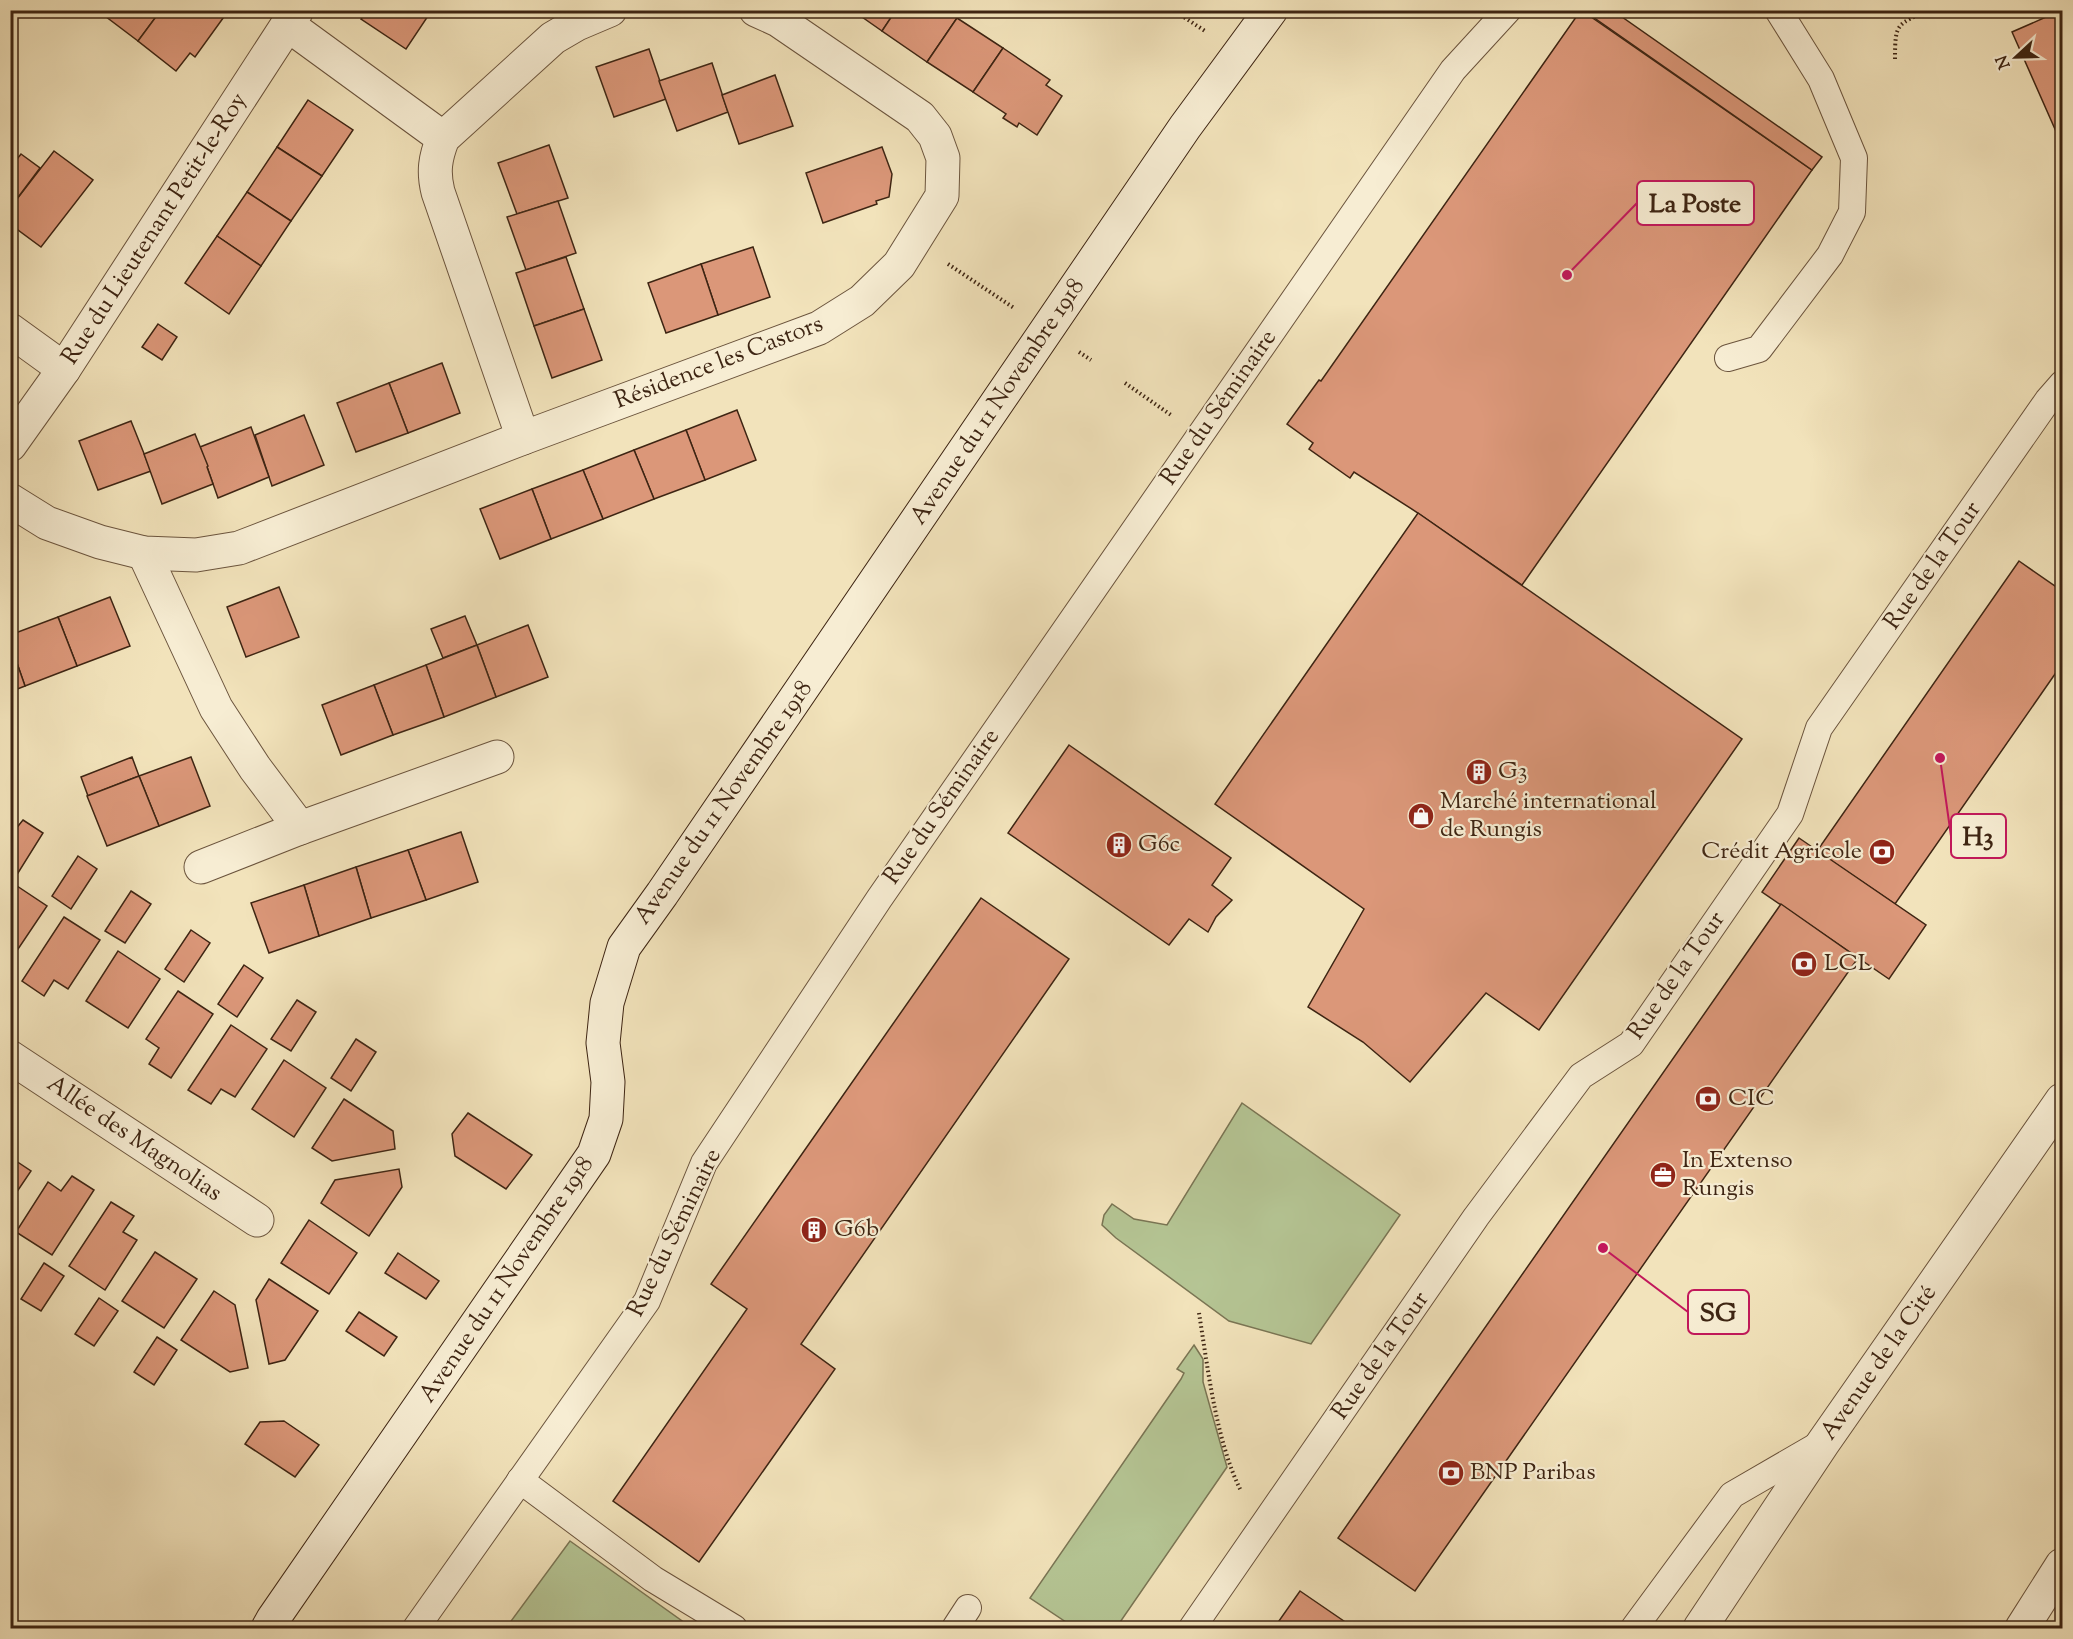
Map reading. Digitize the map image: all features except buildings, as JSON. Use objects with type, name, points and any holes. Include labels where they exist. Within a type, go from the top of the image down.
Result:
[{"type":"street","points":[[523,438],[438,192],[434,176],[435,159],[443,138],[553,38],[577,24],[610,10]]},
{"type":"street","name":"Résidence les Castors","points":[[10,500],[47,523],[100,542],[144,553],[196,555],[238,548],[523,438],[819,328],[862,301],[899,265],[942,196],[943,158],[935,136],[920,117],[778,20],[756,10]]},
{"type":"street","name":"Avenue du 11 Novembre 1918","points":[[268,1629],[594,1154],[606,1119],[609,1082],[603,1043],[607,1003],[624,947],[1185,127],[1271,10]]},
{"type":"street","points":[[292,18],[443,138]]},
{"type":"street","name":"Rue du Lieutenant Petit-le-Roy","points":[[10,445],[64,369],[292,18]]},
{"type":"street","points":[[10,330],[64,369]]},
{"type":"street","points":[[144,553],[216,708],[255,768],[300,828]]},
{"type":"street","points":[[201,867],[300,828],[497,757]]},
{"type":"street","name":"Allée des Magnolias","points":[[10,1057],[257,1221]]},
{"type":"street","name":"Avenue de la Cité","points":[[1700,1629],[1823,1443],[2062,1100]]},
{"type":"street","points":[[2022,1629],[2062,1565]]},
{"type":"lane","name":"Rue du Séminaire","points":[[416,1629],[647,1301],[704,1163],[879,899],[1453,70],[1508,10]]},
{"type":"lane","points":[[1728,358],[1759,350],[1830,255],[1852,212],[1854,158],[1821,79],[1778,10]]},
{"type":"lane","name":"Rue de la Tour","points":[[1192,1629],[1470,1226],[1581,1076],[1631,1044],[1790,814],[1819,728],[2048,400],[2062,384]]},
{"type":"lane","points":[[1634,1629],[1732,1496],[1823,1443]]},
{"type":"lane","points":[[520,1480],[653,1579],[734,1629]]},
{"type":"path","points":[[1895,59],[1895,32],[1902,23],[1929,10]]},
{"type":"path","points":[[915,242],[1021,313]]},
{"type":"path","points":[[1075,350],[1091,360]]},
{"type":"path","points":[[1125,382],[1176,418]]},
{"type":"path","points":[[1199,1313],[1219,1425],[1233,1476],[1242,1495]]},
{"type":"green space","points":[[1242,1103],[1400,1215],[1311,1344],[1229,1321],[1116,1238],[1102,1225],[1104,1215],[1112,1204],[1134,1219],[1167,1225]]},
{"type":"green space","points":[[1194,1345],[1203,1359],[1203,1382],[1227,1467],[1116,1628],[1075,1628],[1030,1598],[1181,1379],[1184,1373],[1177,1369]]},
{"type":"green space","points":[[570,1541],[692,1628],[506,1628]]},
{"type":"place","name":"La Poste","points":[[1567,275]]},
{"type":"place","name":"H3","points":[[1940,758]]},
{"type":"place","name":"G3","points":[[1479,772]]},
{"type":"place","name":"Marché international de Rungis","points":[[1421,816]]},
{"type":"place","name":"G6c","points":[[1119,845]]},
{"type":"place","name":"Crédit Agricole","points":[[1882,852]]},
{"type":"place","name":"LCL","points":[[1804,964]]},
{"type":"place","name":"CIC","points":[[1708,1099]]},
{"type":"place","name":"In Extenso Rungis","points":[[1663,1175]]},
{"type":"place","name":"G6b","points":[[814,1230]]},
{"type":"place","name":"SG","points":[[1603,1248]]},
{"type":"place","name":"BNP Paribas","points":[[1451,1473]]}]
